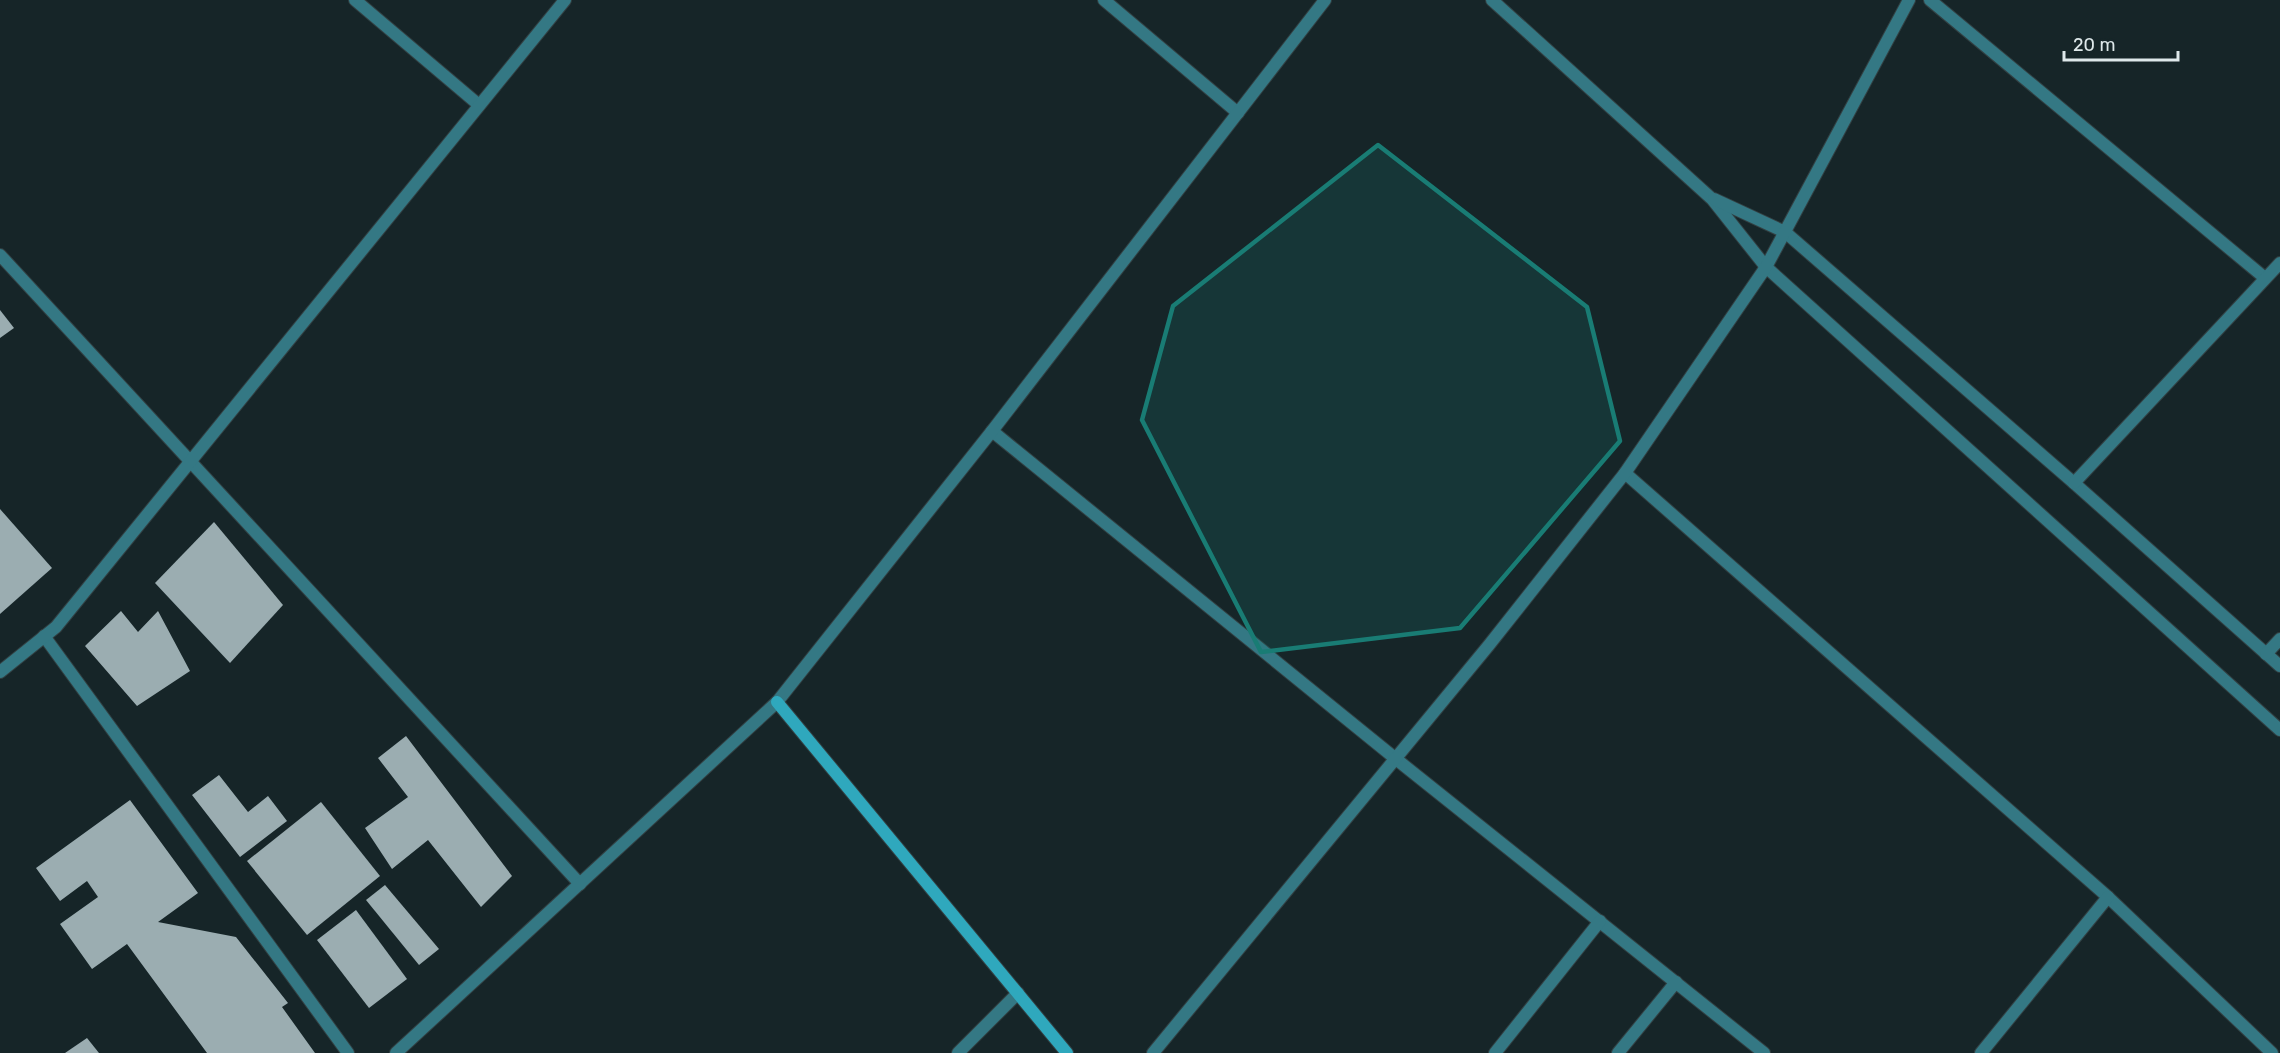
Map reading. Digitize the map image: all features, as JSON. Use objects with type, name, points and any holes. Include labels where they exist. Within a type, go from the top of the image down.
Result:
[{"type":"main road","points":[[777,702],[1067,1053]]},
{"type":"street","points":[[355,0],[479,105]]},
{"type":"street","points":[[0,672],[56,627],[565,0]]},
{"type":"street","points":[[1104,0],[1238,113]]},
{"type":"street","points":[[396,1053],[777,702],[992,431],[1325,0]]},
{"type":"street","points":[[1492,0],[1712,199],[1766,267],[2280,730]]},
{"type":"street","points":[[1153,1053],[1489,645],[1625,473],[1766,267],[1909,0]]},
{"type":"street","points":[[1930,0],[2265,278]]},
{"type":"street","points":[[1712,199],[1785,232],[2280,666]]},
{"type":"street","points":[[0,255],[580,884]]},
{"type":"street","points":[[2074,483],[2280,263]]},
{"type":"street","points":[[992,431],[1396,759],[1764,1053]]},
{"type":"street","points":[[1625,473],[2108,897],[2272,1053]]},
{"type":"street","points":[[44,636],[348,1053]]},
{"type":"street","points":[[2266,654],[2280,639]]},
{"type":"street","points":[[1981,1053],[2108,897]]},
{"type":"street","points":[[1495,1053],[1600,921]]},
{"type":"street","points":[[1618,1053],[1676,982]]},
{"type":"street","points":[[958,1053],[1018,993]]},
{"type":"highlighted area","points":[[1378,145],[1587,307],[1620,441],[1460,628],[1261,652],[1142,420],[1173,306]]},
{"type":"building","points":[[0,310],[14,328],[0,338]]},
{"type":"building","points":[[0,509],[52,568],[0,614]]},
{"type":"building","points":[[214,522],[283,605],[230,663],[155,583]]},
{"type":"building","points":[[121,611],[138,632],[158,611],[190,671],[137,706],[85,646]]},
{"type":"building","points":[[406,736],[512,876],[481,907],[428,840],[392,869],[365,828],[408,797],[378,758]]},
{"type":"building","points":[[219,775],[248,812],[268,796],[287,821],[240,857],[192,795]]},
{"type":"building","points":[[130,800],[198,893],[158,922],[236,937],[288,1003],[282,1007],[315,1053],[207,1053],[127,944],[92,969],[60,924],[98,897],[87,881],[60,901],[36,868]]},
{"type":"building","points":[[321,802],[380,876],[307,935],[247,861]]},
{"type":"building","points":[[385,885],[439,949],[419,965],[366,900]]},
{"type":"building","points":[[356,910],[407,979],[369,1008],[317,940]]},
{"type":"building","points":[[87,1038],[99,1053],[65,1053]]}]
